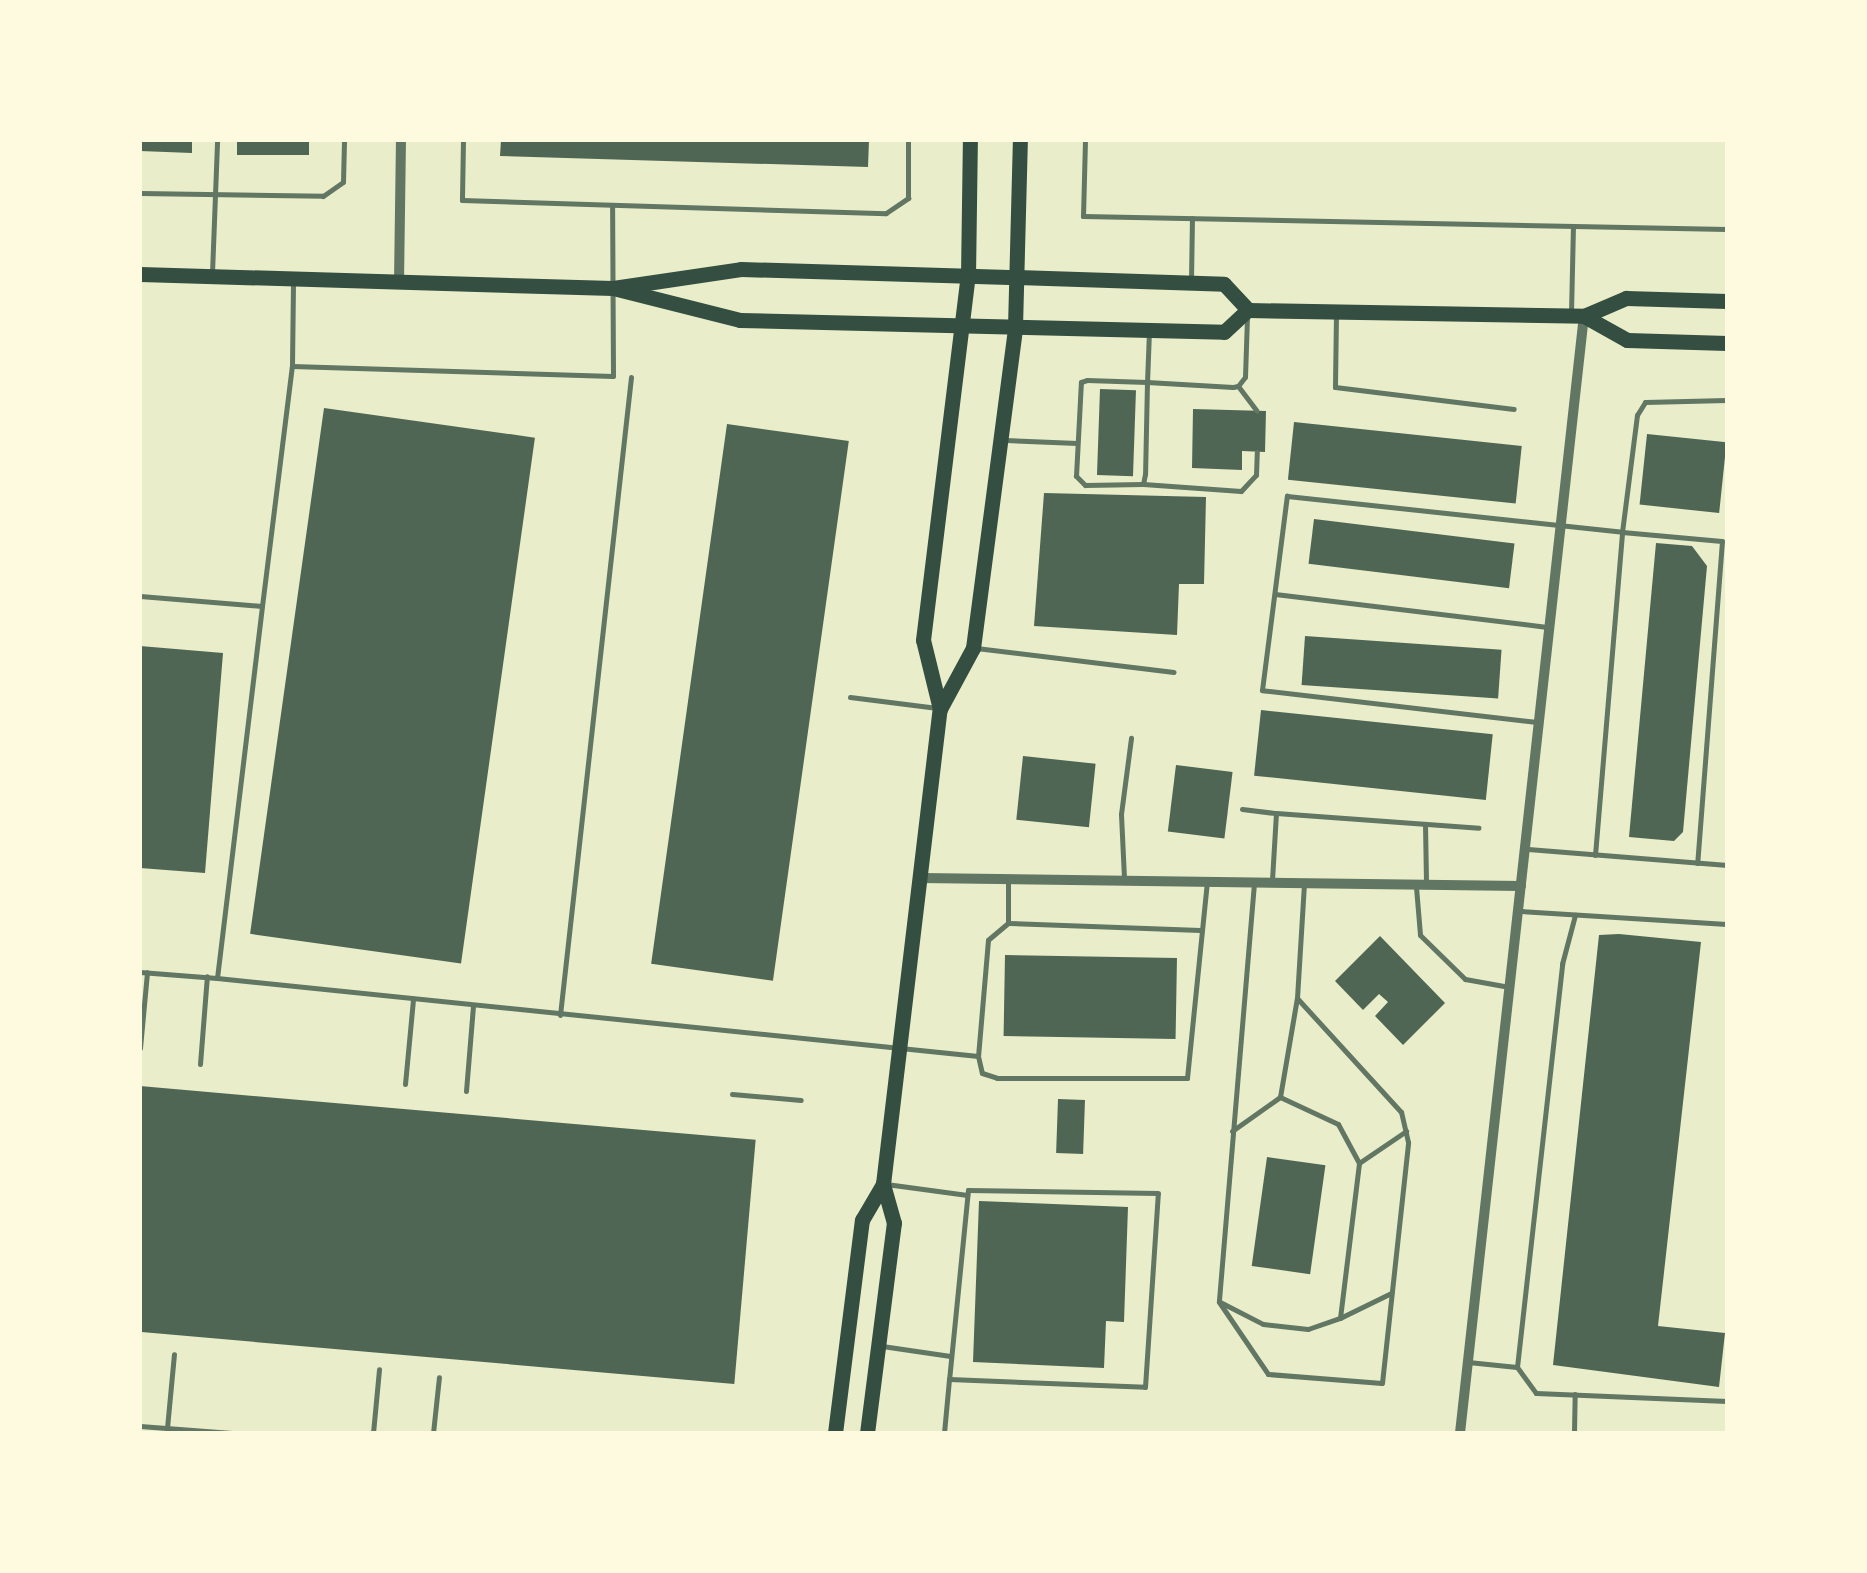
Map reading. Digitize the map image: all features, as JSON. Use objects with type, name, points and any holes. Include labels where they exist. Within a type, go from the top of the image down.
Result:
[{"type":"main road","points":[[867,1433],[894,1224],[884,1184],[940,709],[923,640],[968,276],[970,140]]},
{"type":"main road","points":[[940,709],[972,648],[1015,327],[1020,140]]},
{"type":"main road","points":[[140,274],[613,288],[740,269],[1224,284],[1248,310]]},
{"type":"main road","points":[[613,288],[740,320],[1224,332],[1248,310],[1578,316],[1626,298],[1727,301]]},
{"type":"main road","points":[[1578,316],[1627,340],[1727,343]]},
{"type":"main road","points":[[835,1433],[862,1220],[884,1184]]},
{"type":"street","points":[[399,282],[401,140]]},
{"type":"street","points":[[1460,1433],[1561,528],[1578,316]]},
{"type":"street","points":[[922,878],[1521,886]]},
{"type":"lane","points":[[212,276],[217,140]]},
{"type":"lane","points":[[140,193],[323,196],[343,182],[344,140]]},
{"type":"lane","points":[[463,140],[462,200],[886,213],[908,198],[908,140]]},
{"type":"lane","points":[[1084,140],[1083,216],[1727,229]]},
{"type":"lane","points":[[292,366],[613,376],[612,205]]},
{"type":"lane","points":[[1191,283],[1192,218]]},
{"type":"lane","points":[[1574,226],[1578,316]]},
{"type":"lane","points":[[217,978],[292,366],[293,278]]},
{"type":"lane","points":[[1238,386],[1245,377],[1248,310]]},
{"type":"lane","points":[[1336,311],[1335,387],[1514,409]]},
{"type":"lane","points":[[1143,484],[1148,330]]},
{"type":"lane","points":[[560,1016],[632,377]]},
{"type":"lane","points":[[1257,410],[1238,386],[1081,382],[1076,476],[1084,486],[1143,484],[1241,491],[1256,475],[1257,452]]},
{"type":"lane","points":[[1595,855],[1622,532],[1637,415],[1645,402],[1727,400]]},
{"type":"lane","points":[[1000,440],[1076,444]]},
{"type":"lane","points":[[1539,722],[1262,690],[1287,496],[1561,528],[1722,541],[1697,863]]},
{"type":"lane","points":[[1274,594],[1550,628]]},
{"type":"lane","points":[[140,596],[262,606]]},
{"type":"lane","points":[[972,648],[1174,672]]},
{"type":"lane","points":[[850,696],[940,709]]},
{"type":"lane","points":[[1124,881],[1122,814],[1131,738]]},
{"type":"lane","points":[[1242,809],[1478,828]]},
{"type":"lane","points":[[1272,883],[1276,812]]},
{"type":"lane","points":[[1426,824],[1420,935],[1465,979],[1510,987]]},
{"type":"lane","points":[[1525,849],[1727,865]]},
{"type":"lane","points":[[1008,880],[1008,923]]},
{"type":"lane","points":[[1202,930],[1008,923],[988,940],[978,1056],[982,1073],[997,1078],[1186,1078],[1202,930],[1207,882]]},
{"type":"lane","points":[[1254,883],[1219,1302],[1268,1374],[1382,1383],[1406,1132],[1401,1112],[1298,998]]},
{"type":"lane","points":[[1232,1131],[1280,1096],[1298,998],[1304,884]]},
{"type":"lane","points":[[1518,911],[1727,924]]},
{"type":"lane","points":[[1575,914],[1562,964],[1517,1367],[1536,1393],[1727,1401]]},
{"type":"lane","points":[[140,1048],[144,972],[978,1056]]},
{"type":"lane","points":[[200,1064],[207,976]]},
{"type":"lane","points":[[405,1084],[413,999]]},
{"type":"lane","points":[[466,1092],[473,1006]]},
{"type":"lane","points":[[732,1094],[800,1100]]},
{"type":"lane","points":[[1280,1096],[1338,1124],[1360,1163],[1340,1318]]},
{"type":"lane","points":[[1360,1163],[1406,1132]]},
{"type":"lane","points":[[884,1184],[967,1195],[1158,1193],[1145,1387],[949,1379]]},
{"type":"lane","points":[[944,1433],[967,1195]]},
{"type":"lane","points":[[1219,1302],[1263,1324],[1308,1329],[1392,1292]]},
{"type":"lane","points":[[879,1345],[951,1356]]},
{"type":"lane","points":[[166,1428],[174,1354]]},
{"type":"lane","points":[[1468,1362],[1517,1367]]},
{"type":"lane","points":[[373,1433],[379,1370]]},
{"type":"lane","points":[[434,1433],[439,1376]]},
{"type":"lane","points":[[1574,1433],[1575,1394]]},
{"type":"lane","points":[[140,1426],[232,1433]]},
{"type":"building","points":[[140,140],[192,140],[192,153],[140,151]]},
{"type":"building","points":[[237,140],[309,140],[309,155],[237,155]]},
{"type":"building","points":[[501,140],[869,140],[868,167],[500,156]]},
{"type":"building","points":[[1100,389],[1136,390],[1133,476],[1097,475]]},
{"type":"building","points":[[324,408],[535,438],[461,963],[250,934]]},
{"type":"building","points":[[1193,409],[1266,411],[1265,452],[1242,451],[1242,470],[1192,468]]},
{"type":"building","points":[[1294,422],[1522,446],[1516,504],[1288,480]]},
{"type":"building","points":[[727,424],[849,441],[773,981],[651,964]]},
{"type":"building","points":[[1647,434],[1727,442],[1719,513],[1640,505]]},
{"type":"building","points":[[1044,493],[1206,497],[1204,584],[1179,584],[1177,635],[1034,626]]},
{"type":"building","points":[[1314,519],[1514,544],[1509,588],[1309,564]]},
{"type":"building","points":[[1656,543],[1692,546],[1707,566],[1683,832],[1674,841],[1629,837]]},
{"type":"building","points":[[1305,636],[1502,650],[1498,699],[1302,685]]},
{"type":"building","points":[[140,646],[223,653],[205,873],[140,868]]},
{"type":"building","points":[[1261,710],[1493,734],[1486,800],[1254,776]]},
{"type":"building","points":[[1023,756],[1096,764],[1089,827],[1016,820]]},
{"type":"building","points":[[1176,765],[1233,772],[1224,838],[1168,832]]},
{"type":"building","points":[[1599,935],[1701,942],[1658,1326],[1725,1333],[1719,1387],[1553,1365]]},
{"type":"building","points":[[1380,936],[1445,1003],[1403,1045],[1375,1016],[1388,1002],[1379,994],[1363,1010],[1335,981]]},
{"type":"building","points":[[1005,955],[1177,958],[1176,1039],[1004,1036]]},
{"type":"building","points":[[140,1086],[756,1140],[734,1384],[140,1332]]},
{"type":"building","points":[[1058,1099],[1085,1100],[1083,1154],[1056,1153]]},
{"type":"building","points":[[1267,1157],[1325,1165],[1310,1274],[1252,1266]]},
{"type":"building","points":[[979,1201],[1128,1207],[1124,1322],[1106,1321],[1104,1368],[973,1362]]}]
